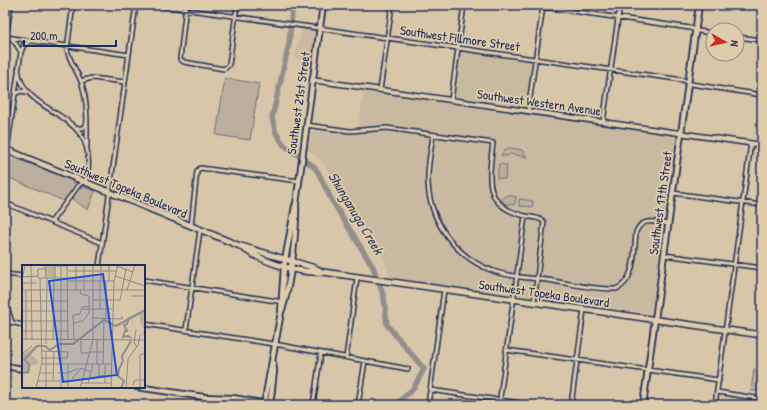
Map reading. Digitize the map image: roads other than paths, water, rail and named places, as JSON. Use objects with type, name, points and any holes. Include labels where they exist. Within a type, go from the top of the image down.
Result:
[{"type":"main road","name":"Southwest 21st Street","points":[[264,404],[283,302],[296,214],[298,181],[323,5]]},
{"type":"main road","name":"Southwest 17th Street","points":[[643,405],[699,5]]},
{"type":"main road","name":"Southwest Topeka Boulevard","points":[[6,150],[240,246],[315,268],[323,272]]},
{"type":"main road","name":"Southwest Topeka Boulevard","points":[[240,246],[248,253],[287,267],[313,273],[323,272],[762,335]]},
{"type":"main road","name":"Southwest 21st Street","points":[[271,405],[274,371],[273,362]]},
{"type":"main road","points":[[5,366],[22,369]]},
{"type":"main road","points":[[144,388],[271,405]]},
{"type":"main road","points":[[204,397],[211,400],[239,405]]},
{"type":"street","points":[[7,37],[11,5]]},
{"type":"street","points":[[51,222],[78,186],[88,178],[86,104],[81,81],[68,56],[67,46],[73,5]]},
{"type":"street","points":[[99,265],[136,5]]},
{"type":"street","name":"Southwest Fillmore Street","points":[[155,5],[683,80],[691,84],[762,95]]},
{"type":"street","points":[[186,5],[179,55],[182,61],[227,68],[237,5]]},
{"type":"street","points":[[380,90],[392,5]]},
{"type":"street","points":[[450,100],[464,5]]},
{"type":"street","points":[[530,5],[618,17],[705,32]]},
{"type":"street","points":[[603,122],[620,5]]},
{"type":"street","points":[[528,111],[542,6]]},
{"type":"street","points":[[7,37],[128,55]]},
{"type":"street","points":[[7,37],[16,44],[21,52]]},
{"type":"street","points":[[745,38],[762,40]]},
{"type":"street","points":[[6,150],[21,52],[24,45],[32,41]]},
{"type":"street","points":[[18,69],[20,81],[26,92],[33,99],[69,120],[84,141],[88,152]]},
{"type":"street","points":[[81,81],[92,78],[125,82]]},
{"type":"street","name":"Southwest Western Avenue","points":[[312,80],[762,145]]},
{"type":"street","points":[[15,94],[21,91],[26,92]]},
{"type":"street","points":[[75,127],[83,128],[87,121]]},
{"type":"street","points":[[306,125],[350,131],[387,128],[493,143],[489,177],[492,193],[504,209],[542,220],[544,224],[534,302]]},
{"type":"street","points":[[433,135],[428,188],[433,208],[441,227],[453,244],[472,260],[495,271],[536,279],[606,288],[619,288],[625,284],[630,276],[636,232],[639,226],[649,221],[668,224]]},
{"type":"street","points":[[715,405],[751,143]]},
{"type":"street","points":[[191,226],[198,171],[200,168],[298,181]]},
{"type":"street","points":[[673,193],[762,205]]},
{"type":"street","points":[[5,202],[102,243]]},
{"type":"street","points":[[498,405],[525,216]]},
{"type":"street","points":[[186,330],[200,230]]},
{"type":"street","points":[[664,255],[762,268]]},
{"type":"street","points":[[5,274],[22,276]]},
{"type":"street","points":[[346,358],[357,278]]},
{"type":"street","points":[[145,280],[283,302]]},
{"type":"street","points":[[428,405],[444,290]]},
{"type":"street","points":[[5,302],[12,322]]},
{"type":"street","points":[[571,405],[584,310]]},
{"type":"street","points":[[5,321],[22,325]]},
{"type":"street","points":[[145,324],[276,345],[408,369]]},
{"type":"street","points":[[506,350],[719,380]]},
{"type":"street","points":[[313,405],[321,353]]},
{"type":"street","points":[[358,405],[365,361]]},
{"type":"street","points":[[430,390],[534,405]]},
{"type":"street","points":[[717,392],[762,399]]},
{"type":"waterway","name":"Shunganuga Creek","points":[[288,5],[292,11],[289,44],[272,118],[276,133],[284,145],[313,166],[318,172],[331,199],[373,267],[384,297],[387,325],[424,369],[413,389],[395,405]]}]
